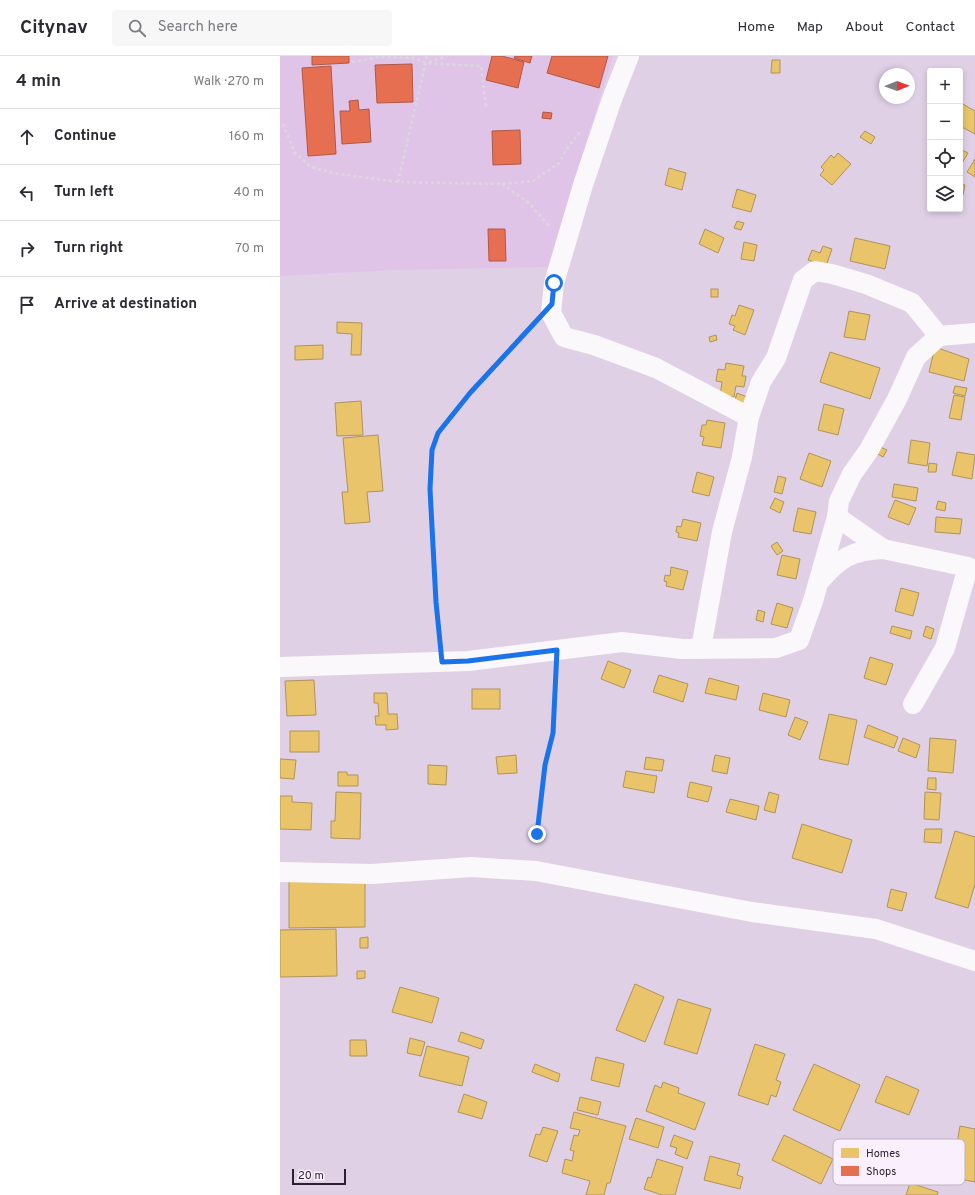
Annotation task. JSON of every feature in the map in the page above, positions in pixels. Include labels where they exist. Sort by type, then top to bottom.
[{"type":"street","points":[[629,56],[588,170],[561,257],[554,283],[551,314],[564,337],[594,345],[656,368],[749,417]]},
{"type":"street","points":[[701,648],[722,532],[742,456],[749,417],[761,382],[776,358],[803,280],[815,271],[832,274],[866,284],[912,303],[939,336]]},
{"type":"street","points":[[280,667],[468,661],[622,642],[682,649],[776,648],[799,640],[818,583],[837,517],[839,501],[852,474],[869,450],[916,357],[939,336],[975,333]]},
{"type":"street","points":[[837,517],[883,549]]},
{"type":"street","points":[[818,583],[833,566],[846,556],[865,550],[883,549],[972,568],[945,648],[913,704]]},
{"type":"street","points":[[280,872],[372,874],[471,866],[536,871],[752,912],[876,929],[975,961]]},
{"type":"path","points":[[398,182],[427,56]]},
{"type":"path","points":[[426,63],[447,56]]},
{"type":"path","points":[[352,62],[380,57],[415,58],[426,63],[481,66],[486,106]]},
{"type":"path","points":[[283,124],[295,153],[311,167],[332,173],[398,182],[502,184],[533,181],[539,177],[559,163],[570,144],[582,129]]},
{"type":"path","points":[[502,184],[529,203],[549,225],[561,257]]},
{"type":"path","points":[[442,662],[436,602],[430,489],[432,450],[438,433],[470,393],[552,304]]},
{"type":"path","points":[[536,871],[537,834],[545,765],[553,733],[557,650]]},
{"type":"shaded area","points":[[280,56],[613,56],[548,267],[394,270],[280,276]]},
{"type":"building: Homes","points":[[772,60],[780,60],[780,73],[771,73]]},
{"type":"building: Homes","points":[[963,104],[975,111],[975,134],[963,128]]},
{"type":"building: Homes","points":[[865,131],[875,137],[871,144],[860,137]]},
{"type":"building: Homes","points":[[963,150],[968,153],[963,161]]},
{"type":"building: Homes","points":[[838,153],[851,164],[832,185],[820,175],[824,170],[821,167],[831,155],[834,158]]},
{"type":"building: Homes","points":[[975,159],[975,177],[967,172]]},
{"type":"building: Homes","points":[[669,168],[686,173],[682,190],[665,185]]},
{"type":"building: Homes","points":[[963,185],[965,185],[963,195]]},
{"type":"building: Homes","points":[[737,189],[756,195],[751,212],[732,207]]},
{"type":"building: Homes","points":[[737,221],[744,223],[741,230],[734,228]]},
{"type":"building: Homes","points":[[705,229],[724,238],[718,253],[699,244]]},
{"type":"building: Homes","points":[[855,238],[890,246],[885,269],[850,261]]},
{"type":"building: Homes","points":[[744,242],[757,245],[754,261],[741,259]]},
{"type":"building: Homes","points":[[823,246],[832,249],[826,266],[808,260],[812,250],[820,253]]},
{"type":"building: Homes","points":[[711,289],[718,289],[718,297],[711,297]]},
{"type":"building: Homes","points":[[739,305],[754,310],[745,335],[733,330],[735,326],[729,324],[732,315],[735,316]]},
{"type":"building: Homes","points":[[849,311],[870,315],[865,340],[844,337]]},
{"type":"building: Homes","points":[[337,322],[362,323],[361,355],[351,355],[352,334],[337,333]]},
{"type":"building: Homes","points":[[716,335],[717,340],[710,342],[709,337]]},
{"type":"building: Homes","points":[[323,345],[323,359],[295,360],[295,346]]},
{"type":"building: Homes","points":[[935,347],[969,359],[964,381],[929,372]]},
{"type":"building: Homes","points":[[830,352],[880,368],[870,399],[820,382]]},
{"type":"building: Homes","points":[[726,363],[744,366],[742,376],[746,376],[744,387],[736,386],[734,397],[720,395],[722,382],[716,381],[718,369],[725,370]]},
{"type":"building: Homes","points":[[955,386],[967,388],[965,396],[953,393]]},
{"type":"building: Homes","points":[[737,393],[747,397],[744,404],[735,400]]},
{"type":"building: Homes","points":[[954,395],[965,397],[961,420],[949,418]]},
{"type":"building: Homes","points":[[361,401],[363,435],[337,436],[335,403]]},
{"type":"building: Homes","points":[[824,404],[844,409],[838,435],[818,430]]},
{"type":"building: Homes","points":[[707,420],[725,423],[721,448],[702,445],[704,437],[700,436],[702,425],[706,425]]},
{"type":"building: Homes","points":[[378,435],[383,491],[367,492],[370,522],[345,524],[342,492],[348,492],[343,438]]},
{"type":"building: Homes","points":[[911,440],[930,443],[927,466],[908,463]]},
{"type":"building: Homes","points":[[878,446],[887,450],[883,457],[874,452]]},
{"type":"building: Homes","points":[[957,452],[975,455],[972,479],[952,475]]},
{"type":"building: Homes","points":[[809,453],[831,461],[822,487],[800,479]]},
{"type":"building: Homes","points":[[929,463],[937,464],[936,472],[928,472]]},
{"type":"building: Homes","points":[[697,472],[714,477],[709,496],[692,492]]},
{"type":"building: Homes","points":[[778,476],[786,478],[782,494],[774,492]]},
{"type":"building: Homes","points":[[894,484],[918,488],[916,501],[892,497]]},
{"type":"building: Homes","points":[[775,498],[784,502],[780,513],[770,508]]},
{"type":"building: Homes","points":[[895,500],[916,508],[909,525],[888,517]]},
{"type":"building: Homes","points":[[938,501],[946,503],[945,511],[936,509]]},
{"type":"building: Homes","points":[[798,508],[816,512],[811,534],[793,531]]},
{"type":"building: Homes","points":[[936,517],[962,519],[960,534],[935,532]]},
{"type":"building: Homes","points":[[683,519],[701,523],[697,541],[678,537],[679,533],[676,532],[677,526],[681,527]]},
{"type":"building: Homes","points":[[777,542],[783,551],[777,555],[771,546]]},
{"type":"building: Homes","points":[[782,555],[800,559],[796,579],[777,575]]},
{"type":"building: Homes","points":[[671,567],[688,571],[683,590],[666,586],[667,582],[664,581],[665,575],[670,576]]},
{"type":"building: Homes","points":[[901,588],[919,593],[913,616],[895,611]]},
{"type":"building: Homes","points":[[777,603],[793,608],[787,628],[771,624]]},
{"type":"building: Homes","points":[[758,610],[765,612],[763,622],[756,620]]},
{"type":"building: Homes","points":[[892,626],[912,631],[910,639],[890,633]]},
{"type":"building: Homes","points":[[926,626],[934,629],[931,639],[923,636]]},
{"type":"building: Homes","points":[[870,657],[893,664],[886,685],[864,678]]},
{"type":"building: Homes","points":[[608,661],[631,670],[624,688],[601,679]]},
{"type":"building: Homes","points":[[659,675],[688,684],[683,702],[653,692]]},
{"type":"building: Homes","points":[[709,678],[739,686],[736,700],[705,693]]},
{"type":"building: Homes","points":[[314,680],[316,715],[287,716],[285,681]]},
{"type":"building: Homes","points":[[472,689],[500,689],[500,709],[472,709]]},
{"type":"building: Homes","points":[[374,693],[387,693],[388,714],[397,714],[398,729],[386,730],[386,725],[376,725],[375,716],[379,716],[378,703],[374,703]]},
{"type":"building: Homes","points":[[763,693],[790,700],[786,717],[759,710]]},
{"type":"building: Homes","points":[[829,714],[857,720],[848,765],[819,759]]},
{"type":"building: Homes","points":[[795,717],[808,722],[800,740],[788,735]]},
{"type":"building: Homes","points":[[868,725],[898,737],[894,748],[864,737]]},
{"type":"building: Homes","points":[[290,731],[319,731],[319,752],[290,752]]},
{"type":"building: Homes","points":[[903,738],[920,745],[916,758],[898,751]]},
{"type":"building: Homes","points":[[930,738],[956,740],[953,773],[928,771]]},
{"type":"building: Homes","points":[[516,755],[517,773],[498,774],[496,757]]},
{"type":"building: Homes","points":[[715,755],[730,758],[727,774],[712,771]]},
{"type":"building: Homes","points":[[646,757],[664,760],[662,771],[644,769]]},
{"type":"building: Homes","points":[[280,759],[296,760],[294,779],[280,778]]},
{"type":"building: Homes","points":[[428,765],[447,766],[446,785],[428,784]]},
{"type":"building: Homes","points":[[626,771],[657,776],[654,793],[623,787]]},
{"type":"building: Homes","points":[[338,772],[347,772],[347,775],[358,775],[358,786],[338,786]]},
{"type":"building: Homes","points":[[928,778],[936,778],[936,790],[927,789]]},
{"type":"building: Homes","points":[[690,782],[712,787],[708,802],[687,797]]},
{"type":"building: Homes","points":[[336,792],[361,793],[360,839],[331,838],[331,821],[335,821]]},
{"type":"building: Homes","points":[[769,792],[779,795],[775,813],[764,810]]},
{"type":"building: Homes","points":[[925,792],[941,793],[939,820],[924,819]]},
{"type":"building: Homes","points":[[280,796],[292,796],[292,802],[312,803],[311,830],[280,829]]},
{"type":"building: Homes","points":[[730,799],[759,806],[756,820],[726,812]]},
{"type":"building: Homes","points":[[802,824],[852,840],[842,873],[792,858]]},
{"type":"building: Homes","points":[[925,829],[942,829],[941,843],[924,842]]},
{"type":"building: Homes","points":[[955,831],[975,837],[975,884],[968,908],[935,898]]},
{"type":"building: Homes","points":[[365,876],[365,927],[289,928],[289,877]]},
{"type":"building: Homes","points":[[891,889],[907,893],[902,911],[887,907]]},
{"type":"building: Homes","points":[[336,929],[337,976],[280,977],[280,930]]},
{"type":"building: Homes","points":[[368,937],[368,948],[360,948],[360,938]]},
{"type":"building: Homes","points":[[357,971],[365,971],[365,978],[357,979]]},
{"type":"building: Homes","points":[[635,984],[664,997],[645,1042],[616,1030]]},
{"type":"building: Homes","points":[[400,987],[439,998],[432,1023],[392,1012]]},
{"type":"building: Homes","points":[[678,999],[711,1009],[697,1054],[664,1044]]},
{"type":"building: Homes","points":[[461,1032],[484,1040],[481,1049],[458,1041]]},
{"type":"building: Homes","points":[[410,1038],[425,1042],[421,1056],[407,1053]]},
{"type":"building: Homes","points":[[350,1040],[366,1040],[367,1056],[350,1056]]},
{"type":"building: Homes","points":[[755,1044],[785,1054],[776,1080],[781,1082],[776,1097],[771,1095],[768,1105],[738,1095]]},
{"type":"building: Homes","points":[[427,1046],[469,1057],[462,1086],[419,1076]]},
{"type":"building: Homes","points":[[596,1057],[624,1064],[619,1087],[591,1080]]},
{"type":"building: Homes","points":[[535,1064],[560,1074],[558,1082],[532,1072]]},
{"type":"building: Homes","points":[[814,1064],[860,1085],[840,1131],[793,1110]]},
{"type":"building: Homes","points":[[886,1076],[919,1090],[909,1115],[875,1102]]},
{"type":"building: Homes","points":[[663,1082],[679,1088],[678,1093],[705,1103],[695,1130],[646,1111],[655,1085],[661,1088]]},
{"type":"building: Homes","points":[[464,1094],[487,1102],[482,1119],[458,1112]]},
{"type":"building: Homes","points":[[580,1097],[601,1102],[598,1115],[577,1110]]},
{"type":"building: Homes","points":[[574,1112],[626,1126],[610,1183],[607,1183],[604,1195],[586,1195],[590,1181],[562,1173],[565,1159],[572,1161],[574,1151],[570,1150],[574,1135],[578,1136],[580,1130],[570,1128]]},
{"type":"building: Homes","points":[[636,1118],[664,1127],[658,1148],[629,1139]]},
{"type":"building: Homes","points":[[960,1126],[975,1129],[975,1182],[965,1180],[965,1139],[958,1139]]},
{"type":"building: Homes","points":[[543,1127],[558,1131],[547,1162],[529,1156],[536,1134],[540,1135]]},
{"type":"building: Homes","points":[[674,1135],[693,1142],[687,1159],[675,1154],[677,1148],[670,1146]]},
{"type":"building: Homes","points":[[784,1135],[833,1159],[821,1184],[772,1160]]},
{"type":"building: Homes","points":[[710,1156],[740,1164],[737,1175],[743,1177],[740,1189],[704,1180]]},
{"type":"building: Homes","points":[[657,1159],[683,1167],[675,1195],[662,1195],[644,1189],[648,1177],[651,1178]]},
{"type":"building: Homes","points":[[909,1185],[916,1185],[938,1192],[937,1195],[906,1195]]},
{"type":"building: Shops","points":[[312,56],[349,56],[349,63],[312,65]]},
{"type":"building: Shops","points":[[492,56],[502,56],[524,62],[518,88],[486,80]]},
{"type":"building: Shops","points":[[515,56],[532,56],[530,63],[514,58]]},
{"type":"building: Shops","points":[[552,56],[608,56],[599,88],[547,73]]},
{"type":"building: Shops","points":[[412,64],[413,102],[377,103],[375,65]]},
{"type":"building: Shops","points":[[331,66],[336,154],[308,156],[302,68]]},
{"type":"building: Shops","points":[[358,100],[359,110],[369,109],[371,142],[342,144],[340,111],[350,111],[349,101]]},
{"type":"building: Shops","points":[[543,112],[552,113],[551,119],[542,118]]},
{"type":"building: Shops","points":[[520,130],[521,164],[493,165],[492,131]]},
{"type":"building: Shops","points":[[488,229],[505,229],[506,261],[489,261]]},
{"type":"route","points":[[537,834],[545,765],[553,733],[557,650],[468,661],[442,662],[436,602],[430,489],[432,450],[438,433],[470,393],[552,304],[554,283]]}]
